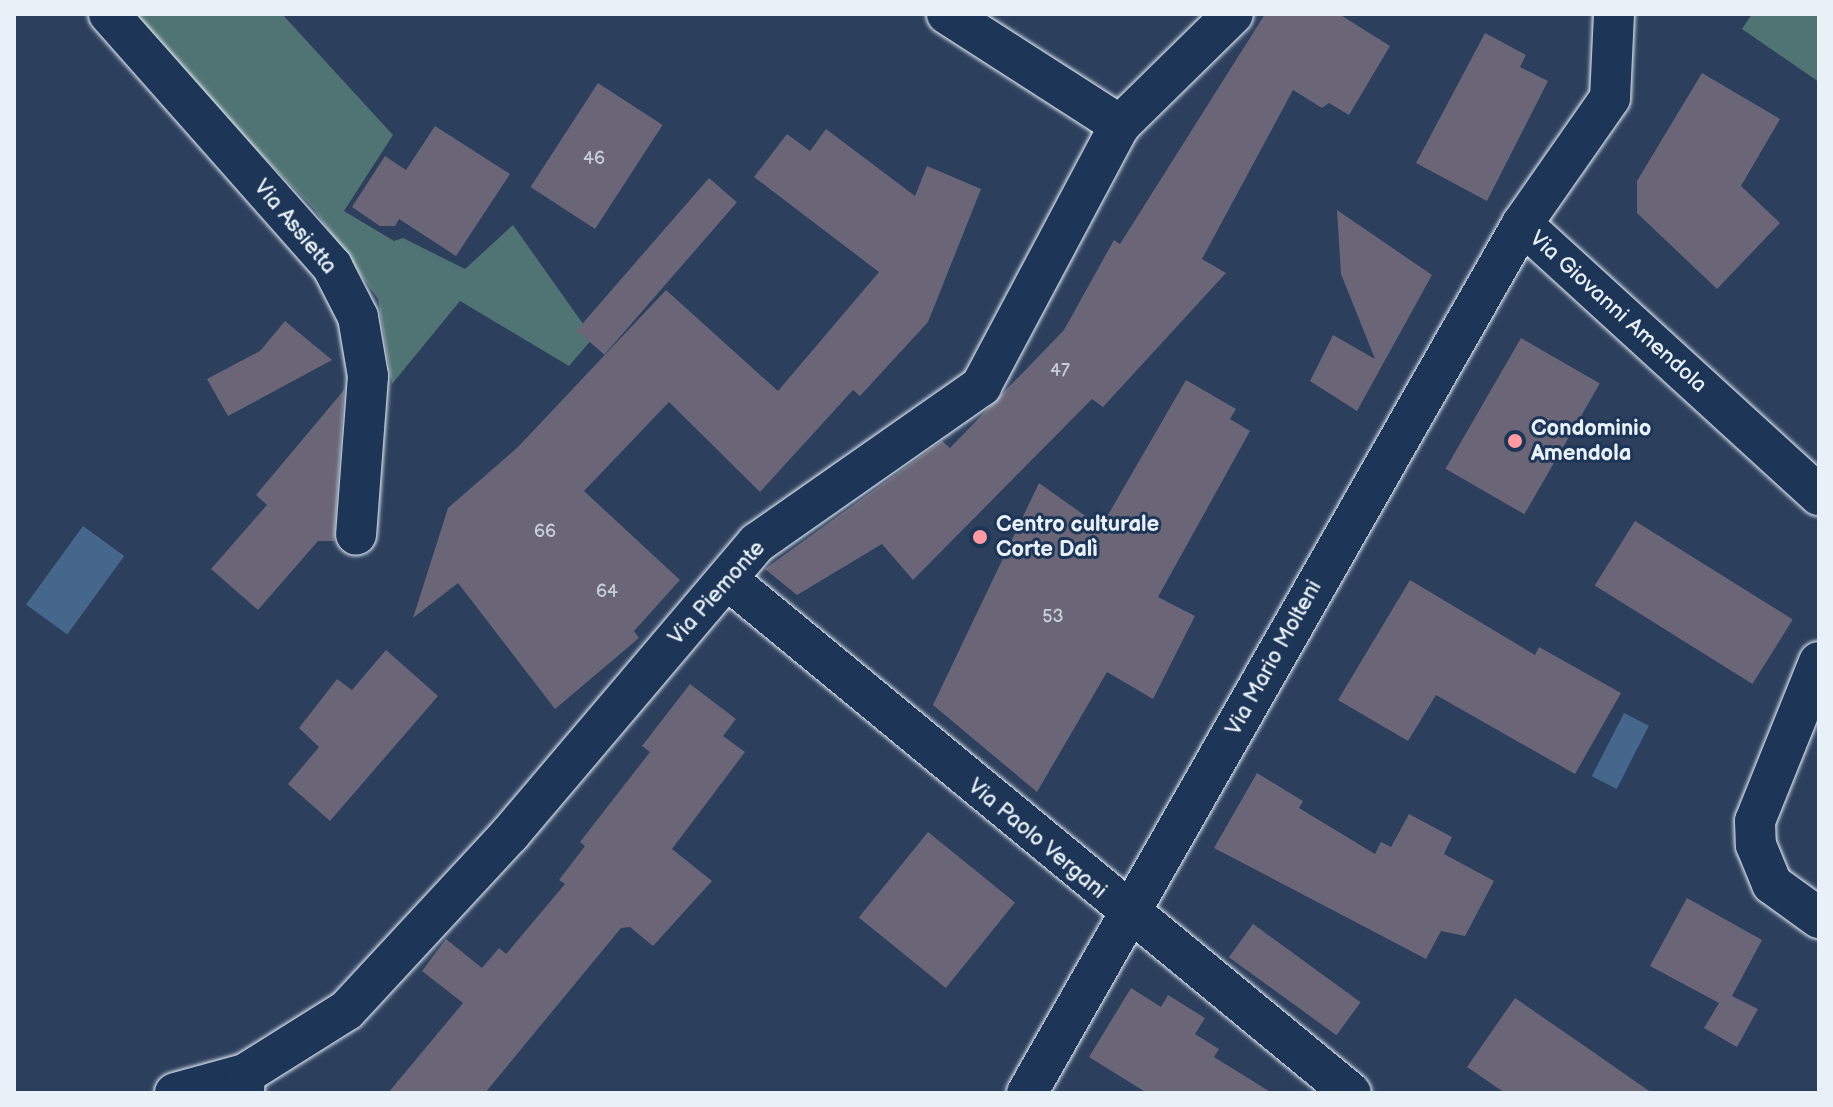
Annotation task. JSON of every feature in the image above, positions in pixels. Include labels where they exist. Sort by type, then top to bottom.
[{"type":"street","name":"Via Assietta","points":[[109,14],[332,266],[358,317],[368,376],[356,535]]},
{"type":"street","points":[[947,14],[1120,125]]},
{"type":"street","name":"Via Piemonte","points":[[175,1093],[245,1084],[347,1010],[510,834],[757,543],[981,386],[1120,125],[1233,14]]},
{"type":"street","name":"Via Giovanni Amendola","points":[[1614,14],[1610,98],[1522,224],[1819,495]]},
{"type":"street","name":"Via Mario Molteni","points":[[1027,1093],[1522,224]]},
{"type":"street","name":"Via Paolo Vergani","points":[[727,579],[1130,917],[1351,1093]]},
{"type":"street","points":[[1819,662],[1755,821],[1756,845],[1772,884],[1819,918]]},
{"type":"green space","points":[[140,14],[282,14],[393,135],[344,211],[394,241],[403,238],[465,269],[513,225],[593,338],[569,366],[460,301],[392,384],[378,299],[313,208],[133,22]]},
{"type":"green space","points":[[1752,14],[1819,14],[1819,82],[1742,29]]},
{"type":"water","points":[[83,526],[124,556],[67,634],[26,604]]},
{"type":"water","points":[[1624,713],[1649,726],[1617,789],[1592,776]]},
{"type":"building","points":[[1265,14],[1339,14],[1390,46],[1349,115],[1329,103],[1322,108],[1293,90],[1202,259],[1226,273],[1103,407],[1092,399],[913,580],[882,544],[797,595],[765,569],[942,441],[950,448],[1064,330],[1114,240],[1120,244]]},
{"type":"building","points":[[1485,33],[1526,55],[1520,67],[1548,81],[1487,201],[1416,163]]},
{"type":"building","points":[[1702,73],[1780,119],[1741,186],[1780,223],[1717,289],[1637,213],[1637,181]]},
{"type":"building","points":[[598,83],[663,125],[595,229],[530,187]]},
{"type":"building","points":[[435,126],[510,174],[456,256],[399,219],[395,226],[380,226],[352,207],[385,156],[406,170]]},
{"type":"building","points":[[826,129],[915,196],[927,166],[981,189],[928,322],[860,396],[853,390],[760,492],[669,402],[584,491],[680,580],[634,631],[639,638],[555,709],[458,583],[413,618],[448,508],[518,447],[666,290],[778,391],[879,272],[754,177],[787,134],[810,151]]},
{"type":"building","points":[[709,178],[737,202],[604,355],[576,330]]},
{"type":"building","points":[[1337,210],[1432,275],[1357,411],[1310,381],[1333,335],[1375,359],[1341,274]]},
{"type":"building","points":[[285,321],[332,360],[228,416],[207,379],[260,351]]},
{"type":"building","name":"Condominio Amendola","points":[[1521,338],[1600,384],[1524,514],[1446,469]]},
{"type":"building","points":[[1186,380],[1236,409],[1230,419],[1250,431],[1158,597],[1195,616],[1153,699],[1107,672],[1037,792],[933,705],[1039,483],[1101,527]]},
{"type":"building","points":[[344,390],[334,541],[318,541],[258,610],[211,569],[267,505],[256,495]]},
{"type":"building","points":[[1635,521],[1793,620],[1752,684],[1595,585]]},
{"type":"building","points":[[1410,580],[1535,655],[1539,647],[1621,693],[1575,774],[1436,695],[1408,741],[1338,700]]},
{"type":"building","points":[[386,650],[438,696],[330,821],[288,784],[319,747],[299,728],[337,679],[352,690]]},
{"type":"building","points":[[690,684],[736,719],[723,736],[745,752],[672,849],[712,881],[653,946],[630,927],[621,928],[485,1093],[388,1093],[463,1003],[422,971],[446,939],[482,968],[499,948],[506,954],[565,884],[559,880],[585,846],[580,842],[650,752],[642,746]]},
{"type":"building","points":[[1257,773],[1303,801],[1299,808],[1375,854],[1381,842],[1391,847],[1409,814],[1452,837],[1444,854],[1494,881],[1465,936],[1441,931],[1426,959],[1214,848]]},
{"type":"building","points":[[928,832],[1015,902],[946,988],[859,917]]},
{"type":"building","points":[[1687,898],[1762,940],[1732,996],[1758,1009],[1737,1047],[1704,1028],[1719,1003],[1650,966]]},
{"type":"building","points":[[1253,924],[1361,1002],[1337,1035],[1229,957]]},
{"type":"building","points":[[1131,988],[1161,1007],[1168,995],[1205,1018],[1195,1034],[1219,1049],[1214,1057],[1272,1093],[1147,1093],[1089,1057]]},
{"type":"building","points":[[1515,998],[1652,1093],[1505,1093],[1467,1067]]},
{"type":"place","name":"Condominio Amendola","points":[[1515,441]]},
{"type":"place","name":"Centro culturale Corte Dalì","points":[[980,537]]}]
